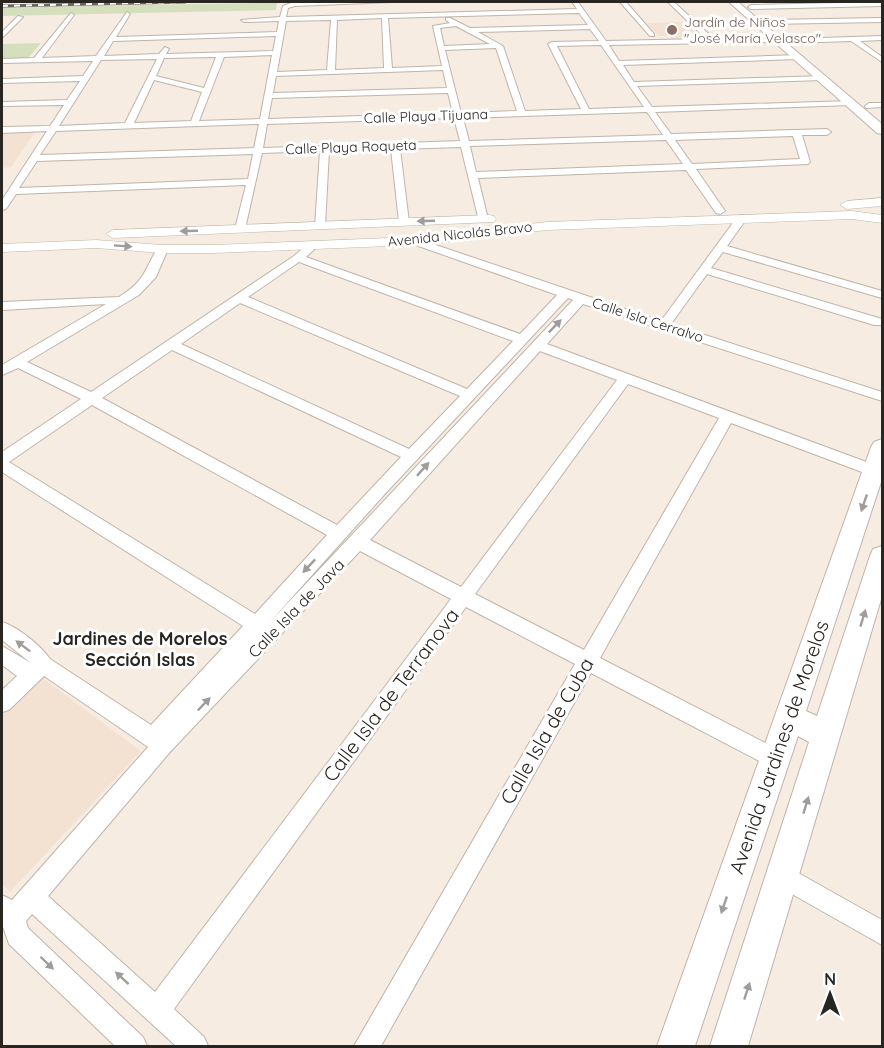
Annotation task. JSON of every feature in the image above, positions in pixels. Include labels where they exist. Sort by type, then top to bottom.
[{"type":"main road","points":[[733,2],[791,41],[882,117]]},
{"type":"main road","points":[[747,4],[799,57],[882,130]]},
{"type":"main road","name":"Avenida Jardines de Morelos","points":[[675,1047],[879,459]]},
{"type":"main road","points":[[729,1047],[784,877],[882,556]]},
{"type":"main road","points":[[788,717],[827,735]]},
{"type":"street","points":[[240,229],[252,182],[285,7],[287,5],[388,2]]},
{"type":"street","points":[[575,2],[720,211]]},
{"type":"street","points":[[623,2],[652,35]]},
{"type":"street","points":[[671,2],[712,41]]},
{"type":"street","points":[[747,4],[882,4]]},
{"type":"street","points":[[422,6],[498,46],[522,113]]},
{"type":"street","points":[[244,20],[582,11]]},
{"type":"street","points":[[2,207],[127,14]]},
{"type":"street","points":[[36,60],[70,15]]},
{"type":"street","points":[[385,16],[388,70]]},
{"type":"street","points":[[2,36],[20,17]]},
{"type":"street","points":[[332,72],[334,18]]},
{"type":"street","points":[[586,111],[552,44],[712,41],[774,31],[882,20]]},
{"type":"street","points":[[458,24],[435,26],[473,175],[495,222]]},
{"type":"street","points":[[469,30],[593,27]]},
{"type":"street","points":[[111,39],[172,34],[280,34]]},
{"type":"street","points":[[128,126],[172,34]]},
{"type":"street","points":[[791,41],[882,38]]},
{"type":"street","points":[[853,39],[882,60]]},
{"type":"street","points":[[442,48],[498,46]]},
{"type":"street","points":[[2,61],[277,52]]},
{"type":"street","points":[[194,124],[221,54]]},
{"type":"street","points":[[619,63],[799,57]]},
{"type":"street","points":[[272,74],[447,68]]},
{"type":"street","points":[[151,77],[207,90]]},
{"type":"street","points":[[2,81],[86,78]]},
{"type":"street","points":[[632,84],[823,78]]},
{"type":"street","points":[[267,96],[453,90]]},
{"type":"street","points":[[2,104],[70,102]]},
{"type":"street","name":"Calle Playa Tijuana","points":[[2,130],[851,103]]},
{"type":"street","points":[[869,106],[882,105]]},
{"type":"street","points":[[473,175],[805,162],[796,132]]},
{"type":"street","name":"Calle Playa Roqueta","points":[[33,158],[827,132]]},
{"type":"street","points":[[395,146],[404,222]]},
{"type":"street","points":[[320,226],[325,148]]},
{"type":"street","points":[[12,191],[252,182]]},
{"type":"street","name":"Avenida Nicolás Bravo","points":[[2,238],[404,222],[580,224],[742,218],[882,202]]},
{"type":"street","name":"Avenida Nicolás Bravo","points":[[2,248],[96,244],[162,249],[214,249],[414,241],[495,222],[720,211],[796,212],[882,219]]},
{"type":"street","points":[[664,325],[742,218]]},
{"type":"street","points":[[352,242],[359,235],[360,224]]},
{"type":"street","points":[[214,249],[212,243],[214,237],[222,230]]},
{"type":"street","name":"Calle Isla Cerralvo","points":[[414,241],[573,296],[882,397]]},
{"type":"street","points":[[2,459],[298,258],[314,244]]},
{"type":"street","points":[[722,248],[878,322]]},
{"type":"street","points":[[2,371],[135,292],[150,277],[162,249]]},
{"type":"street","points":[[298,258],[728,416],[879,459]]},
{"type":"street","points":[[706,270],[882,295]]},
{"type":"street","name":"Calle Isla de Java","points":[[158,742],[177,733],[358,542],[505,369],[573,296]]},
{"type":"street","points":[[238,298],[470,395]]},
{"type":"street","points":[[2,306],[122,300]]},
{"type":"street","points":[[171,344],[412,456]]},
{"type":"street","points":[[17,362],[91,398],[339,534]]},
{"type":"street","name":"Calle Isla de Java","points":[[7,913],[31,897],[256,624],[470,395],[505,369]]},
{"type":"street","name":"Calle Isla de Terranova","points":[[157,1010],[625,378]]},
{"type":"street","name":"Calle Isla de Cuba","points":[[367,1047],[728,416]]},
{"type":"street","points":[[2,465],[256,624]]},
{"type":"street","points":[[377,492],[394,501]]},
{"type":"street","points":[[358,542],[774,758]]},
{"type":"street","points":[[2,630],[37,656],[37,670],[2,703]]},
{"type":"street","points":[[2,654],[37,670],[158,742]]},
{"type":"street","points":[[784,877],[882,933]]},
{"type":"street","points":[[31,897],[195,1047]]},
{"type":"street","points":[[7,913],[18,935],[134,1047]]},
{"type":"shaded area","name":"Jardín de Niños \"José María Velasco\"","points":[[686,22],[702,40],[673,41],[669,36],[658,36],[647,23]]},
{"type":"shaded area","points":[[35,132],[11,167],[2,168],[2,133]]},
{"type":"shaded area","points":[[41,677],[141,751],[10,892],[2,884],[2,712]]},
{"type":"green space","points":[[277,3],[276,10],[2,16],[2,7]]},
{"type":"green space","points":[[41,43],[28,58],[2,59],[2,44]]},
{"type":"railway","points":[[2,6],[185,2]]},
{"type":"place","name":"Jardín de Niños \"José María Velasco\"","points":[[672,30]]},
{"type":"district","name":"Jardines de Morelos Sección Islas","points":[[140,649]]}]
